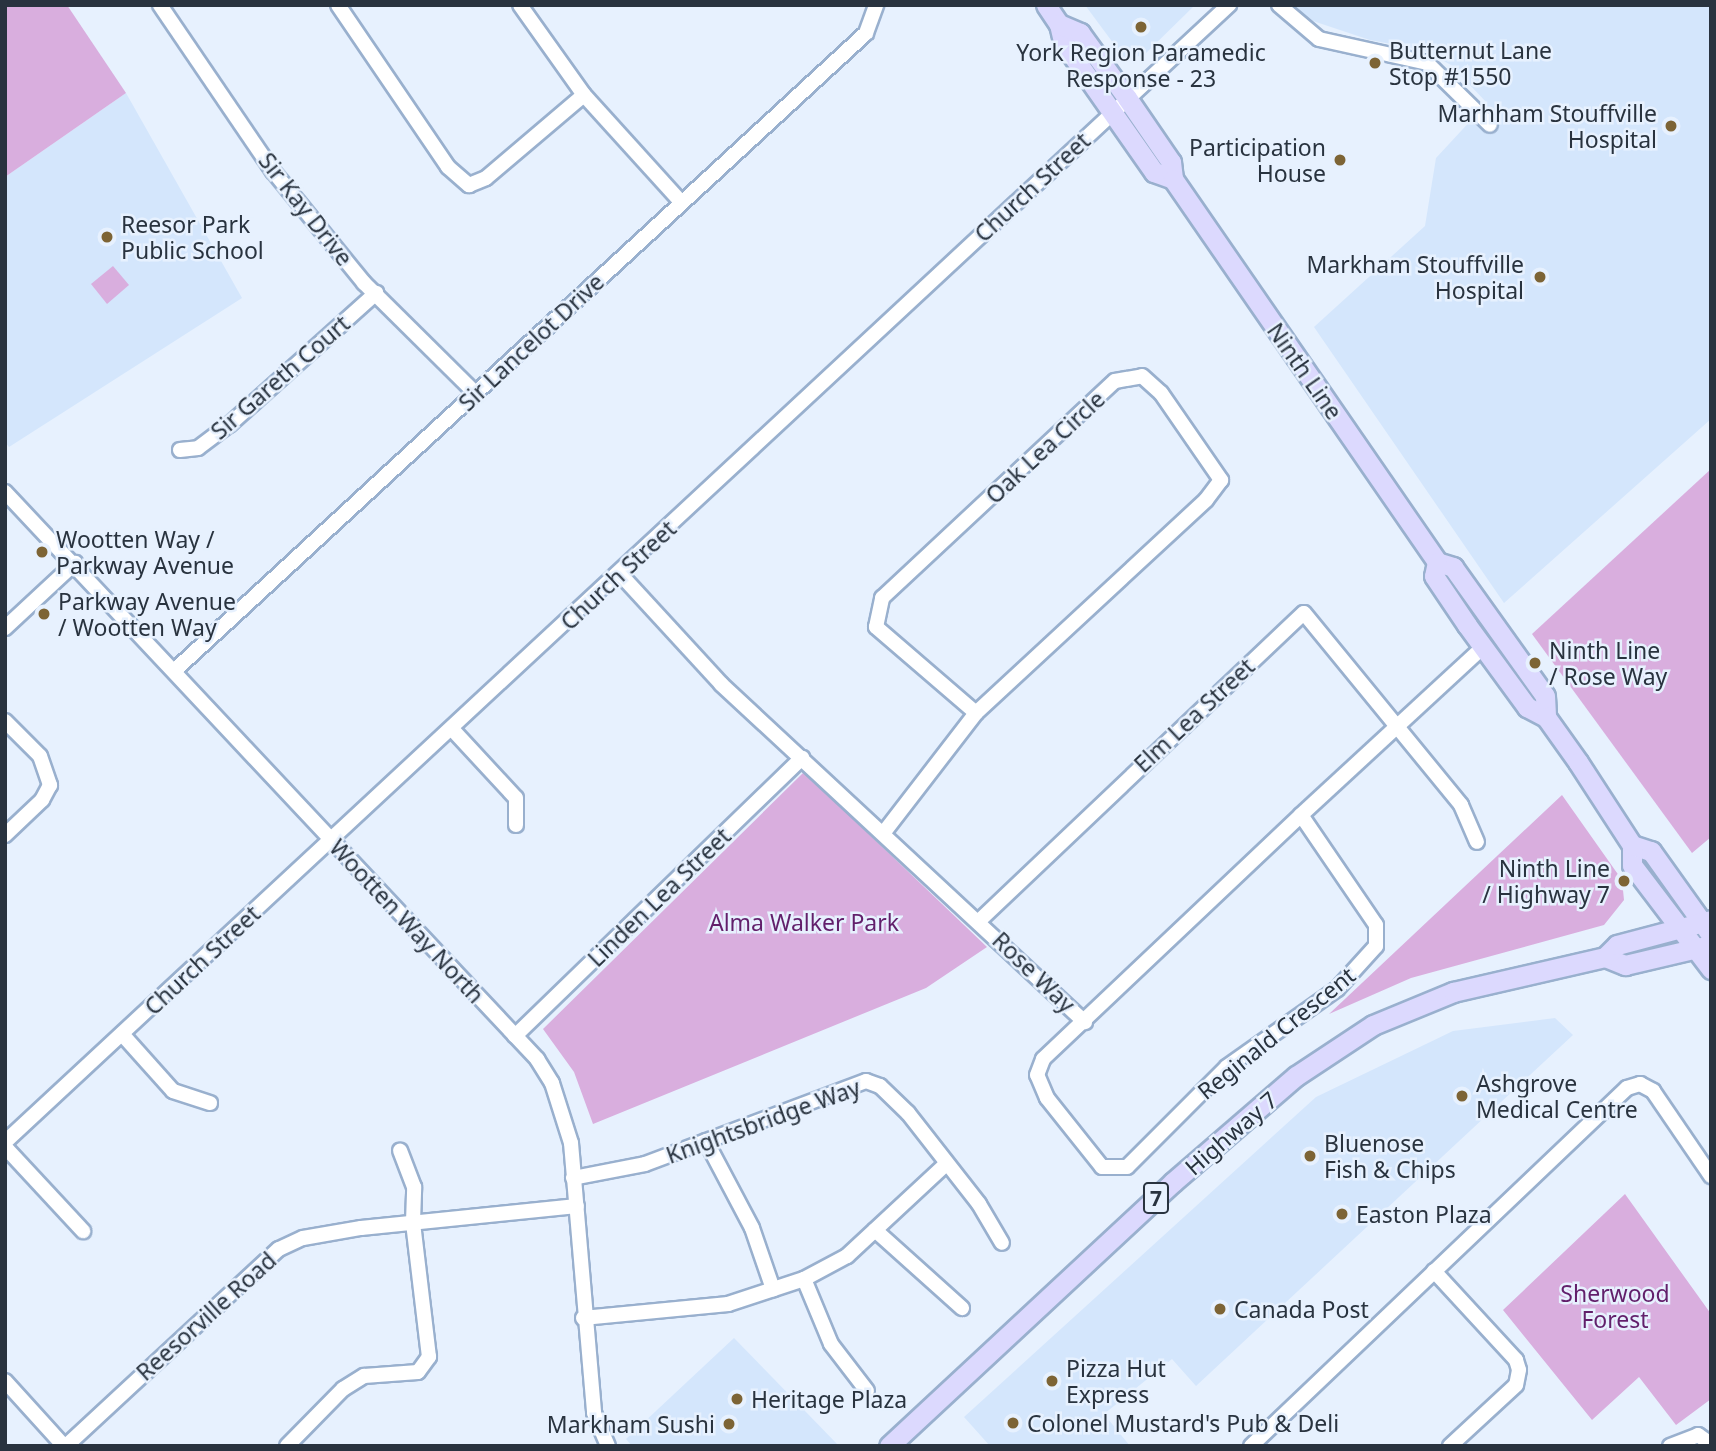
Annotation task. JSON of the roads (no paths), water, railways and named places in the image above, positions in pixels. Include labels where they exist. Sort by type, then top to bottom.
[{"type":"main road","name":"Ninth Line","points":[[1046,5],[1059,24],[1063,42],[1154,172],[1173,179]]},
{"type":"main road","name":"Ninth Line","points":[[1059,24],[1080,33],[1127,98],[1171,162],[1173,179],[1437,562],[1453,567],[1545,696],[1546,717]]},
{"type":"main road","name":"Ninth Line","points":[[1437,562],[1434,576],[1527,707],[1546,717],[1633,845],[1632,865],[1678,928]]},
{"type":"main road","name":"Ninth Line","points":[[1633,845],[1651,851],[1706,934],[1711,969]]},
{"type":"main road","name":"Highway 7","points":[[889,1446],[1173,1182],[1296,1076],[1373,1025],[1453,992],[1605,957],[1617,945],[1678,928],[1706,934]]},
{"type":"main road","name":"Highway 7","points":[[1605,957],[1625,965],[1706,934]]},
{"type":"street","name":"Sir Kay Drive","points":[[160,5],[273,171],[376,293],[476,394]]},
{"type":"street","points":[[338,5],[448,167],[469,185],[486,178],[584,95]]},
{"type":"street","points":[[520,5],[584,95],[681,202]]},
{"type":"street","name":"Sir Lancelot Drive","points":[[174,671],[866,33],[876,5]]},
{"type":"street","name":"Church Street","points":[[5,1144],[1229,5]]},
{"type":"street","points":[[1279,5],[1319,39],[1427,63],[1490,125]]},
{"type":"street","name":"Sir Gareth Court","points":[[180,450],[198,447],[229,425],[376,293]]},
{"type":"street","name":"Oak Lea Circle","points":[[885,831],[976,713],[1206,500],[1221,480],[1161,393],[1142,376],[1115,381],[882,598],[876,627],[976,713]]},
{"type":"street","name":"Wootten Way North","points":[[5,492],[75,563],[537,1059],[563,1106],[577,1206],[583,1318],[594,1413],[608,1446]]},
{"type":"street","points":[[5,628],[75,563]]},
{"type":"street","name":"Rose Way","points":[[620,574],[721,684],[885,831],[1086,1022],[1301,815],[1483,648]]},
{"type":"street","name":"Elm Lea Street","points":[[980,920],[1304,613],[1397,726]]},
{"type":"street","points":[[5,720],[40,756],[50,785],[42,800],[5,835]]},
{"type":"street","points":[[1397,726],[1461,805],[1477,842]]},
{"type":"street","points":[[452,729],[516,798],[516,825]]},
{"type":"street","name":"Linden Lea Street","points":[[515,1036],[802,758]]},
{"type":"street","name":"Reginald Crescent","points":[[1086,1022],[1043,1059],[1037,1075],[1047,1098],[1102,1167],[1127,1167],[1227,1067],[1337,989],[1376,946],[1376,925],[1301,815]]},
{"type":"street","points":[[122,1034],[173,1091],[210,1103]]},
{"type":"street","name":"Knightsbridge Way","points":[[573,1178],[645,1164],[866,1081],[880,1086],[908,1113],[979,1204],[1002,1243]]},
{"type":"street","points":[[1251,1446],[1633,1085],[1653,1091],[1709,1168]]},
{"type":"street","points":[[706,1141],[752,1228],[773,1289]]},
{"type":"street","points":[[5,1144],[83,1231]]},
{"type":"street","points":[[287,1446],[343,1389],[364,1376],[418,1372],[429,1357],[413,1222],[414,1187],[400,1151]]},
{"type":"street","points":[[583,1318],[728,1304],[804,1279],[847,1256],[946,1164]]},
{"type":"street","name":"Reesorville Road","points":[[65,1446],[279,1249],[303,1238],[413,1222],[577,1206]]},
{"type":"street","points":[[875,1230],[962,1308]]},
{"type":"street","points":[[1434,1271],[1516,1360],[1519,1370],[1516,1384],[1450,1446]]},
{"type":"street","points":[[804,1279],[831,1344],[867,1391]]},
{"type":"street","points":[[5,1381],[65,1446]]},
{"type":"street","points":[[1670,1446],[1698,1434],[1711,1444]]},
{"type":"place","name":"York Region Paramedic Response - 23","points":[[1141,27]]},
{"type":"place","name":"Butternut Lane Stop #1550","points":[[1375,63]]},
{"type":"place","name":"Marhham Stouffville Hospital","points":[[1671,126]]},
{"type":"place","name":"Participation House","points":[[1340,160]]},
{"type":"place","name":"Reesor Park Public School","points":[[107,237]]},
{"type":"place","name":"Markham Stouffville Hospital","points":[[1540,277]]},
{"type":"place","name":"Wootten Way / Parkway Avenue","points":[[42,552]]},
{"type":"place","name":"Parkway Avenue / Wootten Way","points":[[44,614]]},
{"type":"place","name":"Ninth Line / Rose Way","points":[[1535,663]]},
{"type":"place","name":"Ninth Line / Highway 7","points":[[1624,881]]},
{"type":"place","name":"Ashgrove Medical Centre","points":[[1462,1096]]},
{"type":"place","name":"Bluenose Fish & Chips","points":[[1310,1156]]},
{"type":"place","name":"Easton Plaza","points":[[1342,1214]]},
{"type":"place","name":"Canada Post","points":[[1220,1309]]},
{"type":"place","name":"Pizza Hut Express","points":[[1052,1381]]},
{"type":"place","name":"Heritage Plaza","points":[[737,1399]]},
{"type":"place","name":"Colonel Mustard's Pub & Deli","points":[[1013,1423]]},
{"type":"place","name":"Markham Sushi","points":[[729,1424]]},
{"type":"park label","name":"Alma Walker Park","points":[[804,922]]},
{"type":"park label","name":"Sherwood Forest","points":[[1615,1306]]}]
